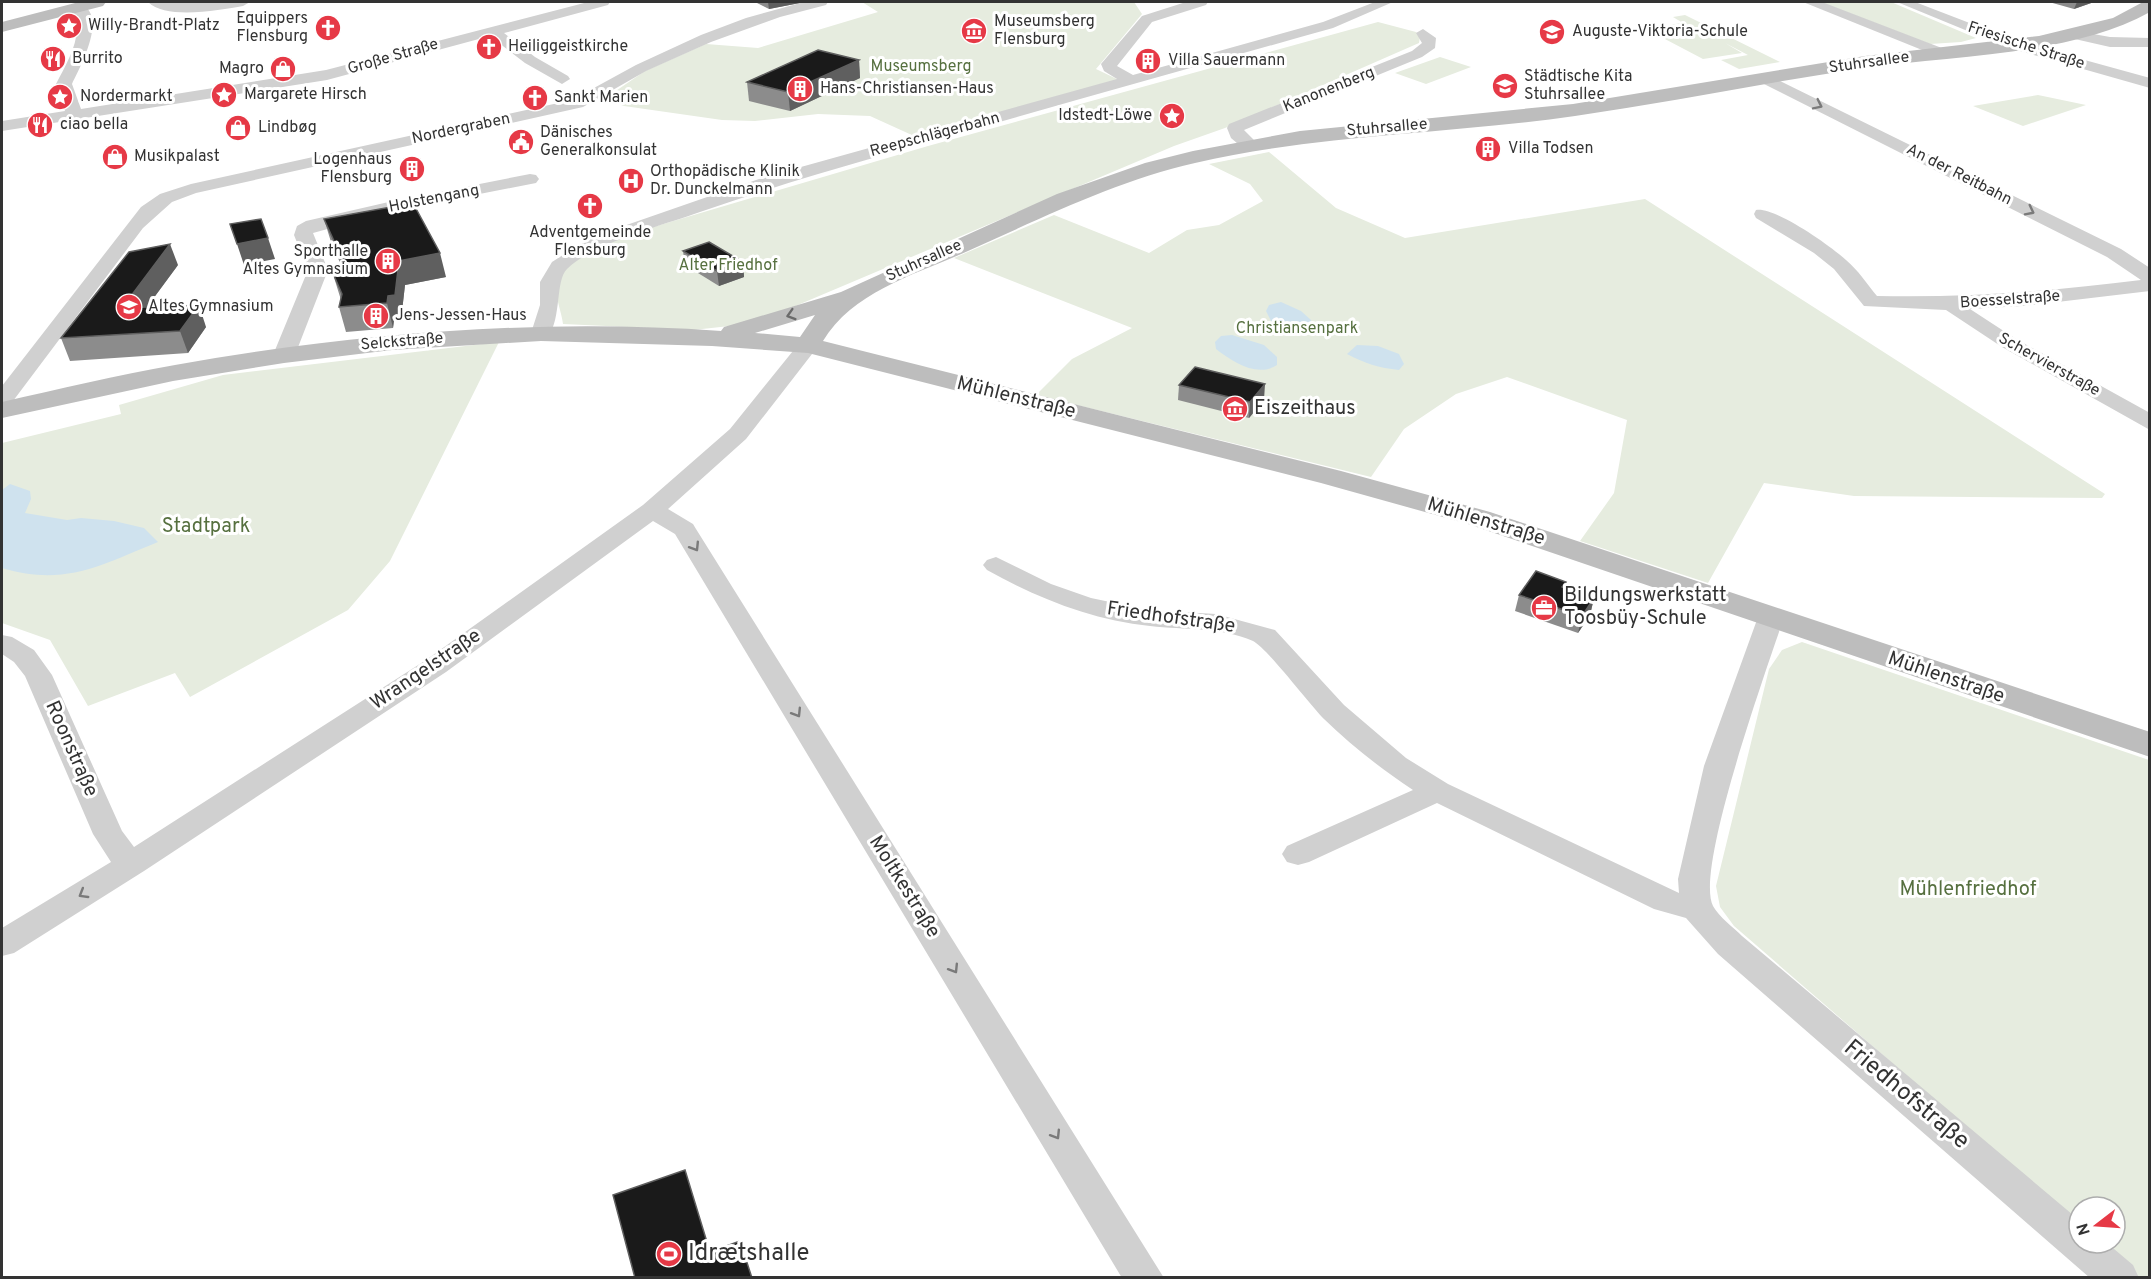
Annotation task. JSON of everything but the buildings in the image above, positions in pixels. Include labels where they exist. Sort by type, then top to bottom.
[{"type":"main road","points":[[2,26],[96,2]]},
{"type":"main road","name":"Stuhrsallee","points":[[808,345],[822,322],[846,298],[897,272],[1096,188],[1153,168],[1251,145],[1342,132],[1573,110],[1942,53],[2014,45],[2119,22],[2150,5]]},
{"type":"main road","points":[[712,338],[846,298]]},
{"type":"main road","name":"Selckstraße","points":[[2,410],[173,373],[285,355],[392,342],[541,333],[712,338],[808,345]]},
{"type":"main road","name":"Mühlenstraße","points":[[808,345],[1330,477],[1479,518],[2150,745]]},
{"type":"street","points":[[155,2],[165,6],[192,8],[243,2]]},
{"type":"street","name":"Große Straße","points":[[2,126],[327,75],[603,2]]},
{"type":"street","name":"Nordergraben","points":[[2,400],[136,224],[148,211],[166,198],[191,189],[282,167],[577,104],[600,94],[638,69],[700,41],[788,10],[821,2]]},
{"type":"street","points":[[1132,81],[1112,71],[1109,64],[1131,36],[1156,14],[1201,2]]},
{"type":"street","name":"Reepschlägerbahn","points":[[541,333],[550,305],[550,282],[559,266],[587,248],[771,181],[1328,25],[1386,2]]},
{"type":"street","points":[[1810,2],[1942,53]]},
{"type":"street","name":"Friesische Straße","points":[[1904,2],[2014,45],[2150,83]]},
{"type":"street","points":[[74,113],[64,84],[86,33],[82,12],[76,7]]},
{"type":"street","points":[[491,30],[530,60],[562,79]]},
{"type":"street","name":"Kanonenberg","points":[[1251,145],[1237,134],[1235,128],[1417,54],[1430,45],[1429,38],[1423,33]]},
{"type":"street","points":[[2071,34],[2110,42],[2150,43]]},
{"type":"street","name":"An der Reitbahn","points":[[1766,79],[2114,253],[2150,278]]},
{"type":"street","name":"Holstengang","points":[[285,355],[318,270],[303,235],[304,230],[314,225],[393,206],[530,179]]},
{"type":"street","name":"Boesselstraße","points":[[1763,214],[1821,249],[1841,264],[1871,302],[1951,304],[2054,298],[2150,285]]},
{"type":"street","name":"Schervierstraße","points":[[1951,304],[2000,338],[2150,423]]},
{"type":"street","name":"Wrangelstraße","points":[[2,944],[133,864],[436,666],[652,510],[738,434],[808,345]]},
{"type":"street","name":"Moltkestraße","points":[[652,510],[684,529],[1144,1278]]},
{"type":"street","name":"Friedhofstraße","points":[[996,565],[1042,590],[1084,604],[1148,618],[1216,622],[1265,636],[1334,712],[1361,737],[1396,765],[1437,791],[1665,901],[1697,909],[1730,945],[2119,1278]]},
{"type":"street","points":[[1697,909],[1694,879],[1719,766],[1771,617]]},
{"type":"street","name":"Roonstraße","points":[[2,643],[24,656],[38,675],[108,834],[121,853],[133,864]]},
{"type":"street","points":[[1298,854],[1437,791]]},
{"type":"green space","name":"Museumsberg","points":[[862,2],[1134,2],[1142,14],[1096,69],[1119,80],[914,136],[870,116],[818,114],[755,121],[722,120],[624,106],[604,99],[645,71],[706,44],[758,48],[878,12]]},
{"type":"green space","points":[[1820,2],[1891,2],[1976,38],[1961,42],[1930,44]]},
{"type":"green space","points":[[1685,15],[1780,62],[1739,69],[1721,60],[1748,55],[1725,43],[1742,53],[1703,59],[1644,28],[1683,23],[1673,17]]},
{"type":"green space","name":"Alter Friedhof","points":[[1378,22],[1416,32],[1420,37],[1419,43],[1225,128],[1174,146],[786,310],[739,325],[693,330],[563,324],[556,287],[560,274],[566,266],[585,253],[626,235],[928,146]]},
{"type":"green space","points":[[1440,57],[1471,67],[1426,84],[1395,73]]},
{"type":"green space","points":[[2038,95],[2086,105],[2023,126],[1973,106]]},
{"type":"green space","name":"Christiansenpark","points":[[1269,152],[1336,208],[1405,238],[1645,199],[2105,494],[2102,498],[1854,496],[1764,483],[1708,583],[1580,541],[1614,493],[1627,420],[1507,377],[1456,394],[1404,429],[1371,477],[1036,395],[1072,359],[1132,328],[954,258],[1054,215],[1149,253],[1187,230],[1219,225],[1263,201],[1250,184],[1209,164]]},
{"type":"green space","name":"Stadtpark","points":[[499,342],[390,561],[348,610],[190,697],[175,673],[88,706],[50,640],[2,623],[2,443],[121,414],[119,405],[223,375]]},
{"type":"green space","name":"Mühlenfriedhof","points":[[1802,642],[2149,760],[2149,1277],[2138,1277],[2113,1255],[2127,1255],[2127,1195],[2067,1195],[2067,1215],[1734,926],[1720,907],[1716,886],[1769,669],[1782,650]]},
{"type":"water","points":[[1281,302],[1301,311],[1311,320],[1312,329],[1292,330],[1271,321],[1266,311],[1269,305]]},
{"type":"water","points":[[1232,335],[1264,345],[1277,357],[1277,365],[1261,370],[1245,367],[1216,349],[1215,342],[1221,336]]},
{"type":"water","points":[[1357,345],[1378,346],[1399,354],[1404,364],[1399,370],[1385,368],[1347,354]]},
{"type":"water","points":[[10,484],[30,491],[31,499],[25,513],[67,520],[81,518],[114,521],[144,528],[158,542],[100,565],[64,574],[24,573],[2,568],[2,490]]},
{"type":"place","name":"Willy-Brandt-Platz","points":[[69,26]]},
{"type":"place","name":"Equippers Flensburg","points":[[328,28]]},
{"type":"place","name":"Museumsberg Flensburg","points":[[974,31]]},
{"type":"place","name":"Auguste-Viktoria-Schule","points":[[1552,32]]},
{"type":"place","name":"Heiliggeistkirche","points":[[489,47]]},
{"type":"place","name":"Burrito","points":[[53,59]]},
{"type":"place","name":"Villa Sauermann","points":[[1148,61]]},
{"type":"place","name":"Magro","points":[[283,69]]},
{"type":"place","name":"Städtische Kita Stuhrsallee","points":[[1505,86]]},
{"type":"place","name":"Hans-Christiansen-Haus","points":[[800,89]]},
{"type":"place","name":"Margarete Hirsch","points":[[224,95]]},
{"type":"place","name":"Nordermarkt","points":[[60,97]]},
{"type":"place","name":"Sankt Marien","points":[[535,98]]},
{"type":"place","name":"Idstedt-Löwe","points":[[1172,116]]},
{"type":"place","name":"ciao bella","points":[[40,125]]},
{"type":"place","name":"Lindbøg","points":[[238,128]]},
{"type":"place","name":"Dänisches Generalkonsulat","points":[[521,142]]},
{"type":"place","name":"Villa Todsen","points":[[1488,149]]},
{"type":"place","name":"Musikpalast","points":[[115,157]]},
{"type":"place","name":"Logenhaus Flensburg","points":[[412,169]]},
{"type":"place","name":"Orthopädische Klinik Dr. Dunckelmann","points":[[631,181]]},
{"type":"place","name":"Adventgemeinde Flensburg","points":[[590,206]]},
{"type":"place","name":"Sporthalle Altes Gymnasium","points":[[388,261]]},
{"type":"place","name":"Altes Gymnasium","points":[[129,307]]},
{"type":"place","name":"Jens-Jessen-Haus","points":[[376,316]]},
{"type":"place","name":"Eiszeithaus","points":[[1235,409]]},
{"type":"place","name":"Bildungswerkstatt Toosbüy-Schule","points":[[1544,608]]},
{"type":"place","name":"Idrætshalle","points":[[669,1254]]}]
